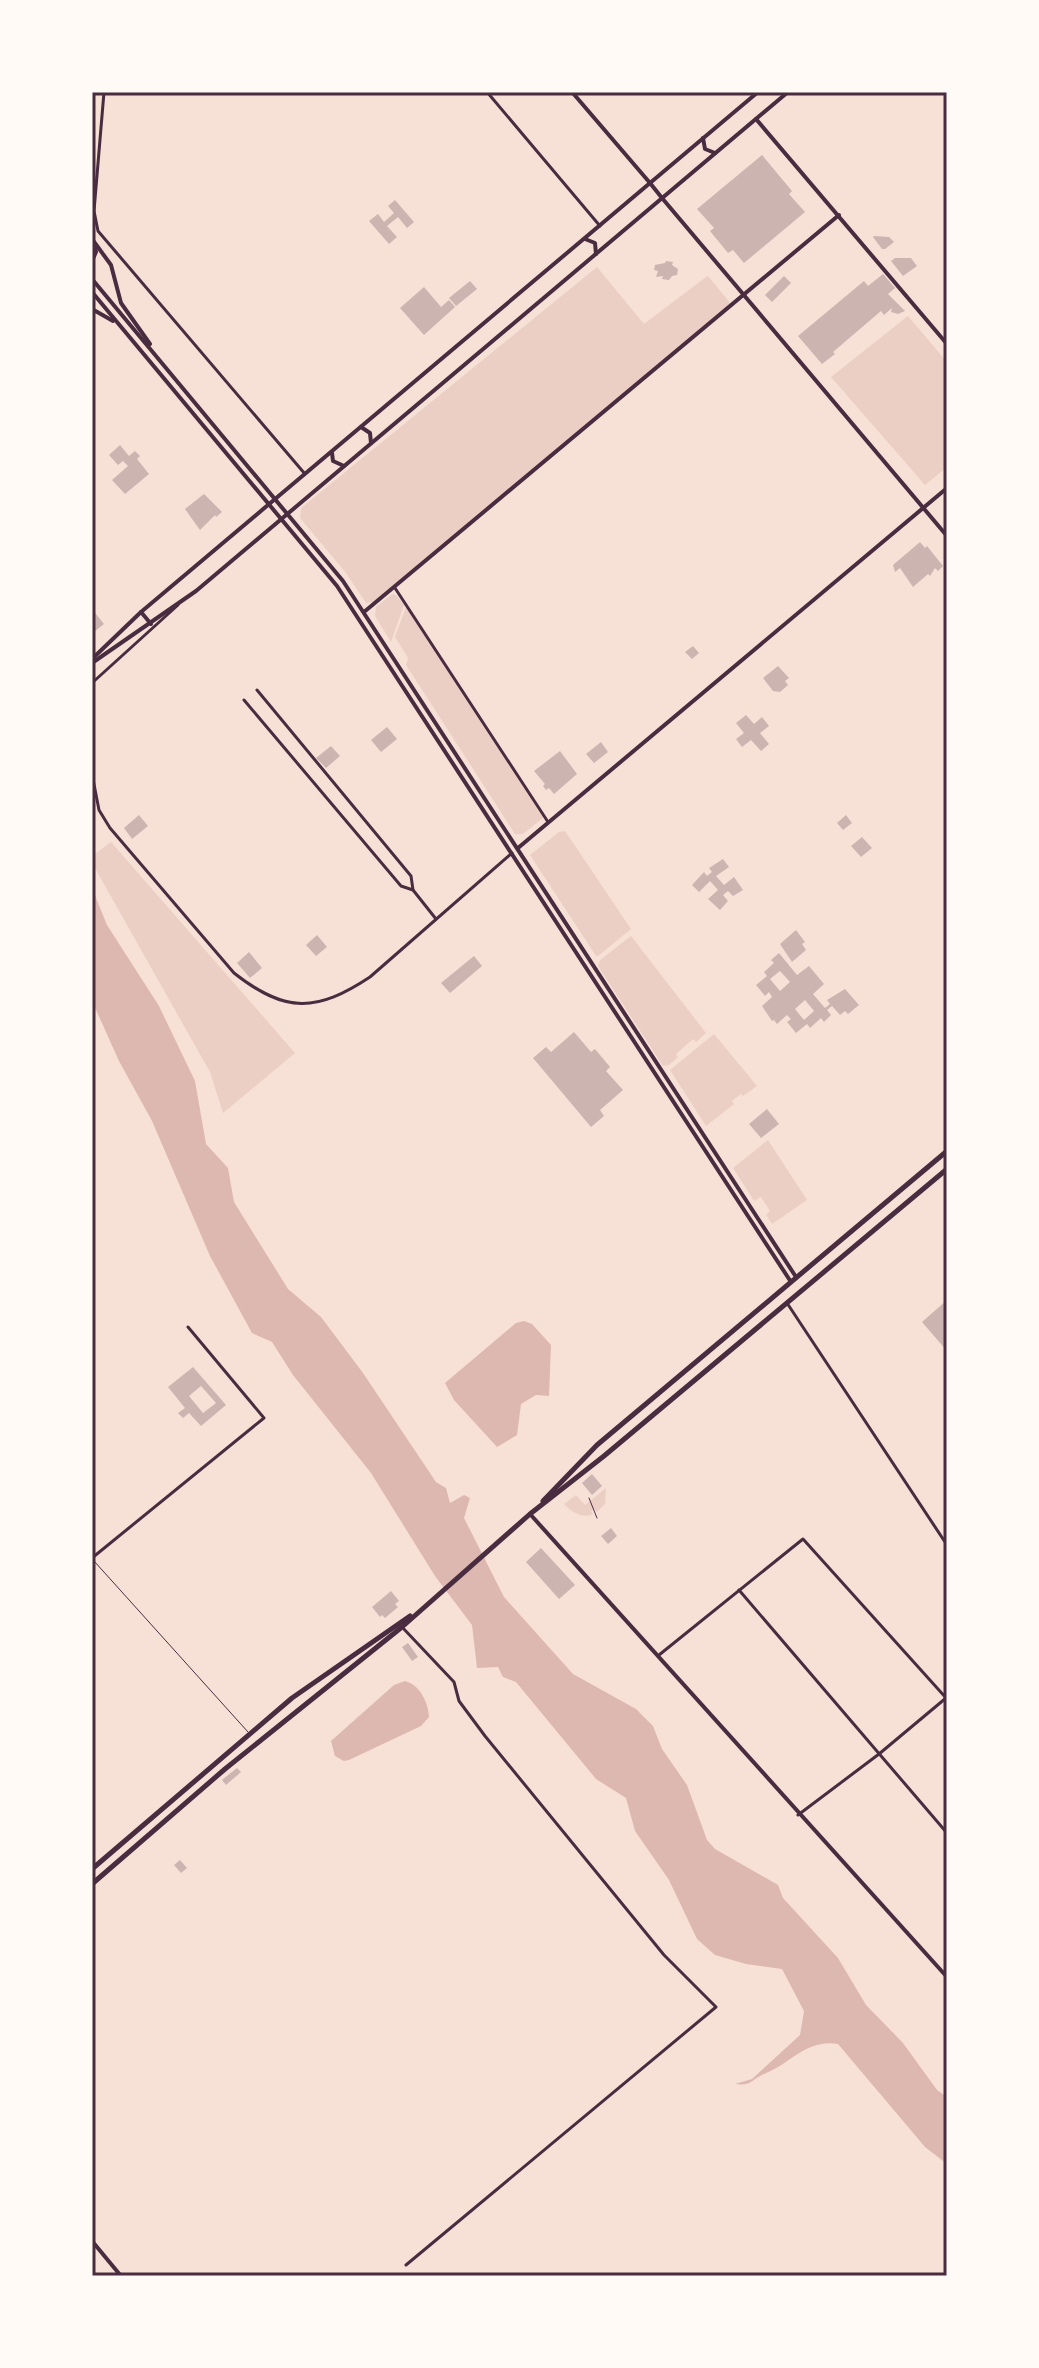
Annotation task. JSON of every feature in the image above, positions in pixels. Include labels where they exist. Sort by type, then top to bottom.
[{"type":"main road","points":[[572,92],[947,536]]},
{"type":"main road","points":[[92,661],[141,612],[758,92]]},
{"type":"main road","points":[[92,661],[178,605],[788,92]]},
{"type":"main road","points":[[756,119],[947,344]]},
{"type":"main road","points":[[703,138],[705,149],[715,153]]},
{"type":"main road","points":[[358,617],[839,215]]},
{"type":"main road","points":[[584,239],[595,243],[596,254]]},
{"type":"main road","points":[[92,261],[96,252],[93,240]]},
{"type":"main road","points":[[93,240],[111,265],[121,303],[155,353]]},
{"type":"main road","points":[[92,279],[322,553],[364,612],[796,1277],[801,1290]]},
{"type":"main road","points":[[92,292],[314,555],[358,617],[791,1282],[801,1290]]},
{"type":"main road","points":[[92,309],[124,331]]},
{"type":"main road","points":[[361,427],[370,433],[371,443]]},
{"type":"main road","points":[[333,450],[333,461],[344,466]]},
{"type":"main road","points":[[512,853],[947,488]]},
{"type":"main road","points":[[141,612],[151,624]]},
{"type":"main road","points":[[566,1482],[597,1445],[947,1151]]},
{"type":"main road","points":[[92,1884],[237,1759],[402,1627],[566,1482],[947,1169]]},
{"type":"main road","points":[[530,1514],[947,1977]]},
{"type":"main road","points":[[92,1869],[325,1674],[430,1601]]},
{"type":"main road","points":[[325,1674],[332,1679],[328,1686]]},
{"type":"main road","points":[[92,2241],[121,2276]]},
{"type":"street","points":[[104,92],[94,211],[98,231],[305,474]]},
{"type":"street","points":[[487,92],[600,226]]},
{"type":"street","points":[[395,587],[548,822]]},
{"type":"street","points":[[92,683],[178,605]]},
{"type":"street","points":[[122,642],[130,644],[129,651]]},
{"type":"street","points":[[257,690],[411,876],[413,890],[436,920]]},
{"type":"street","points":[[244,700],[401,886],[413,890]]},
{"type":"street","points":[[92,774],[99,810],[110,828],[234,973],[250,986],[272,997],[318,1004],[344,994],[370,977],[512,853]]},
{"type":"street","points":[[787,1303],[947,1545]]},
{"type":"street","points":[[92,1558],[264,1418],[188,1327]]},
{"type":"street","points":[[657,1656],[803,1539],[947,1698],[798,1815]]},
{"type":"street","points":[[739,1590],[947,1833]]},
{"type":"street","points":[[402,1627],[454,1682],[459,1701],[482,1732],[664,1955],[716,2007],[406,2265]]},
{"type":"lane","points":[[92,1558],[250,1734]]},
{"type":"path","points":[[589,1498],[597,1518]]},
{"type":"shaded area","points":[[597,267],[644,324],[708,276],[731,304],[374,602],[366,603],[346,573],[300,518],[301,508]]},
{"type":"shaded area","points":[[908,316],[947,362],[947,467],[925,485],[831,377]]},
{"type":"shaded area","points":[[392,594],[404,605],[391,642],[375,616],[376,607]]},
{"type":"shaded area","points":[[406,607],[543,818],[523,834],[515,834],[406,665],[408,658],[395,637]]},
{"type":"shaded area","points":[[565,831],[631,929],[598,956],[530,855],[559,832]]},
{"type":"shaded area","points":[[111,842],[295,1053],[223,1113],[210,1072],[92,863],[92,856]]},
{"type":"shaded area","points":[[92,888],[107,925],[159,1006],[195,1081],[206,1144],[228,1168],[234,1202],[288,1289],[321,1317],[363,1373],[436,1482],[446,1488],[450,1503],[464,1495],[470,1498],[464,1518],[504,1597],[573,1674],[636,1709],[653,1726],[662,1749],[687,1785],[707,1840],[715,1849],[778,1885],[783,1898],[838,1958],[866,2005],[903,2043],[937,2090],[947,2097],[947,2164],[925,2147],[838,2044],[827,2043],[808,2048],[748,2083],[735,2084],[752,2079],[800,2035],[804,2011],[782,1969],[746,1964],[715,1955],[697,1939],[669,1880],[635,1831],[626,1798],[596,1779],[516,1682],[503,1677],[498,1667],[477,1668],[472,1625],[435,1576],[371,1473],[293,1375],[272,1342],[252,1333],[210,1256],[152,1121],[119,1061],[92,1001]]},
{"type":"shaded area","points":[[631,936],[706,1033],[696,1042],[693,1039],[669,1065],[663,1066],[598,966],[600,960]]},
{"type":"shaded area","points":[[714,1034],[757,1086],[732,1101],[734,1104],[706,1126],[670,1070]]},
{"type":"shaded area","points":[[768,1140],[807,1200],[772,1224],[766,1215],[770,1211],[761,1197],[754,1201],[733,1168]]},
{"type":"shaded area","points":[[524,1321],[532,1324],[551,1345],[549,1396],[536,1395],[521,1404],[517,1435],[497,1447],[454,1400],[445,1383],[516,1323]]},
{"type":"shaded area","points":[[606,1488],[605,1504],[597,1512],[594,1509],[591,1511],[593,1514],[577,1514],[564,1504],[576,1495],[585,1505]]},
{"type":"shaded area","points":[[405,1681],[419,1690],[427,1706],[429,1717],[421,1726],[349,1760],[335,1756],[331,1741],[394,1685]]},
{"type":"building","points":[[762,155],[805,212],[744,263],[733,250],[728,253],[710,231],[714,228],[697,209]]},
{"type":"building","points":[[395,200],[414,222],[407,228],[398,217],[387,226],[397,237],[389,244],[369,221],[378,214],[384,222],[394,213],[388,206]]},
{"type":"building","points":[[874,236],[889,237],[894,242],[882,249]]},
{"type":"building","points":[[911,258],[917,266],[903,276],[891,261]]},
{"type":"building","points":[[673,262],[672,265],[678,269],[677,275],[669,280],[662,279],[663,276],[656,277],[658,271],[654,270],[655,265]]},
{"type":"building","points":[[883,274],[895,288],[888,294],[905,311],[898,314],[891,312],[892,308],[884,315],[881,311],[822,364],[798,336],[864,281],[868,286]]},
{"type":"building","points":[[784,276],[791,283],[772,302],[765,295]]},
{"type":"building","points":[[470,281],[477,289],[456,306],[449,298]]},
{"type":"building","points":[[424,287],[441,307],[449,300],[455,307],[424,335],[400,308]]},
{"type":"building","points":[[120,445],[129,456],[135,451],[140,456],[137,459],[149,474],[125,494],[112,480],[128,466],[123,461],[118,465],[109,455]]},
{"type":"building","points":[[204,494],[222,512],[200,530],[185,509]]},
{"type":"building","points":[[920,542],[943,566],[938,571],[935,568],[930,576],[928,574],[913,587],[900,568],[895,572],[893,565]]},
{"type":"building","points":[[92,609],[104,624],[94,632],[92,630]]},
{"type":"building","points":[[693,646],[699,653],[692,659],[685,652]]},
{"type":"building","points":[[778,666],[789,678],[785,681],[788,685],[780,692],[773,691],[763,678]]},
{"type":"building","points":[[746,715],[754,724],[762,717],[769,726],[760,733],[769,744],[761,751],[751,740],[742,747],[736,739],[744,733],[736,723]]},
{"type":"building","points":[[387,727],[397,739],[381,752],[371,740]]},
{"type":"building","points":[[601,742],[608,752],[594,763],[586,754]]},
{"type":"building","points":[[331,746],[340,756],[326,768],[316,758]]},
{"type":"building","points":[[560,751],[577,774],[554,794],[549,788],[546,790],[534,771]]},
{"type":"building","points":[[139,815],[148,826],[132,839],[124,828]]},
{"type":"building","points":[[846,815],[852,823],[843,830],[837,823]]},
{"type":"building","points":[[862,837],[872,848],[861,857],[851,846]]},
{"type":"building","points":[[723,859],[729,867],[716,876],[724,885],[734,877],[743,890],[733,896],[728,891],[723,895],[728,901],[720,910],[708,899],[718,890],[710,881],[699,892],[692,885],[704,872],[707,876],[712,872],[709,868]]},
{"type":"building","points":[[796,930],[805,942],[802,944],[806,950],[792,962],[780,944]]},
{"type":"building","points":[[317,935],[327,947],[316,956],[306,945]]},
{"type":"building","points":[[249,952],[262,968],[250,978],[237,963]]},
{"type":"building","points":[[779,953],[797,975],[809,966],[824,984],[813,994],[825,1008],[830,1004],[827,1000],[845,989],[859,1005],[848,1014],[845,1011],[840,1015],[832,1006],[827,1010],[831,1015],[824,1022],[821,1018],[810,1028],[807,1024],[796,1033],[787,1022],[791,1019],[787,1015],[777,1024],[762,1006],[772,997],[769,992],[765,996],[756,985],[767,976],[764,972],[774,963],[771,960]],"holes":[[[780,971],[790,982],[780,991],[770,979]],[[805,1000],[814,1011],[804,1020],[795,1009]]]},
{"type":"building","points":[[474,956],[482,966],[450,993],[441,983]]},
{"type":"building","points":[[574,1032],[591,1052],[595,1049],[610,1067],[606,1071],[623,1090],[600,1110],[604,1116],[591,1127],[533,1058],[546,1047],[551,1052]]},
{"type":"building","points":[[767,1109],[779,1124],[761,1138],[749,1124]]},
{"type":"building","points":[[947,1300],[947,1351],[922,1322]]},
{"type":"building","points":[[193,1367],[226,1405],[201,1426],[189,1413],[183,1418],[178,1413],[185,1408],[168,1387]],"holes":[[[201,1386],[216,1403],[203,1413],[189,1396]]]},
{"type":"building","points":[[592,1474],[602,1486],[592,1495],[582,1483]]},
{"type":"building","points":[[611,1528],[617,1536],[608,1544],[601,1536]]},
{"type":"building","points":[[541,1548],[575,1585],[559,1599],[526,1562]]},
{"type":"building","points":[[391,1591],[399,1601],[395,1604],[398,1607],[385,1618],[380,1617],[372,1607]]},
{"type":"building","points":[[408,1643],[418,1657],[412,1661],[402,1647]]},
{"type":"building","points":[[237,1768],[241,1772],[226,1785],[222,1780]]},
{"type":"building","points":[[180,1860],[187,1868],[181,1873],[174,1865]]}]
